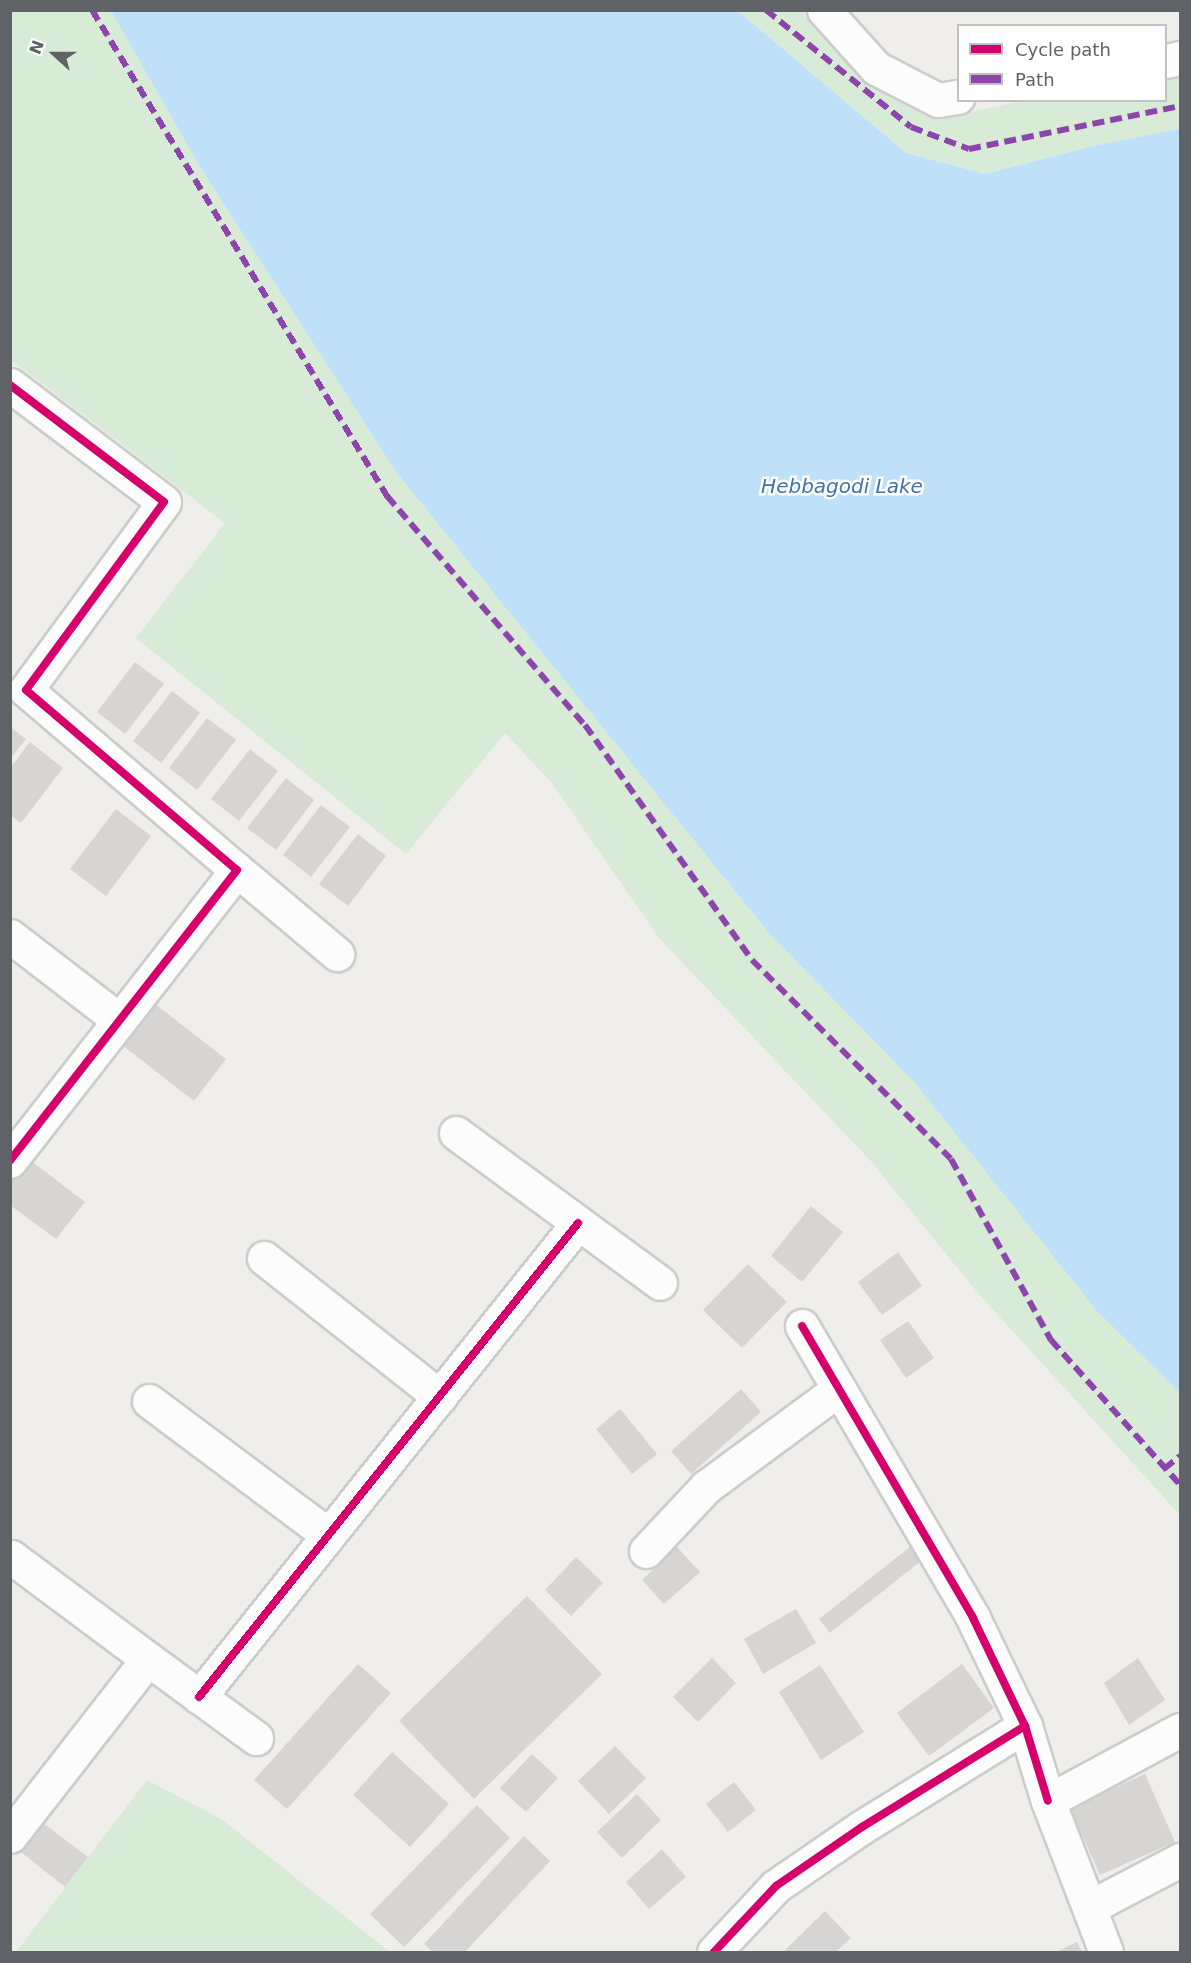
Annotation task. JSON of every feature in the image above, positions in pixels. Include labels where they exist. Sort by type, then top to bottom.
[{"type":"street","points":[[824,10],[876,69],[938,100],[957,97]]},
{"type":"street","points":[[10,385],[164,502],[18,684],[337,954]]},
{"type":"street","points":[[10,1161],[237,870]]},
{"type":"street","points":[[10,936],[119,1020]]},
{"type":"street","points":[[456,1132],[660,1283]]},
{"type":"street","points":[[199,1697],[578,1223]]},
{"type":"street","points":[[264,1258],[440,1396]]},
{"type":"street","points":[[802,1326],[973,1618],[1025,1726],[1048,1801],[1106,1953]]},
{"type":"street","points":[[646,1551],[706,1486],[839,1389]]},
{"type":"street","points":[[149,1401],[328,1535]]},
{"type":"street","points":[[11,1557],[256,1738]]},
{"type":"street","points":[[10,1836],[147,1659]]},
{"type":"street","points":[[714,1953],[777,1887],[862,1827],[1025,1726]]},
{"type":"street","points":[[1048,1801],[1180,1730]]},
{"type":"street","points":[[1090,1907],[1180,1860]]},
{"type":"green space","points":[[10,11],[111,11],[200,167],[396,472],[768,932],[915,1083],[1097,1311],[1180,1393],[1180,1515],[977,1292],[869,1159],[659,938],[551,782],[505,733],[406,854],[136,638],[225,523],[11,360]]},
{"type":"green space","points":[[738,11],[803,11],[861,70],[940,118],[1018,102],[1167,102],[1167,71],[1180,68],[1180,129],[1097,145],[985,174],[906,153]]},
{"type":"green space","points":[[147,1780],[221,1819],[390,1952],[16,1952]]},
{"type":"water","name":"Hebbagodi Lake","points":[[111,11],[738,11],[906,153],[985,174],[1097,145],[1180,129],[1180,1393],[1097,1311],[915,1083],[768,932],[396,472],[200,167]]},
{"type":"building","points":[[135,662],[164,684],[125,734],[97,712]]},
{"type":"building","points":[[172,691],[200,713],[161,763],[133,741]]},
{"type":"building","points":[[207,718],[236,740],[197,790],[169,768]]},
{"type":"building","points":[[10,727],[26,739],[10,759]]},
{"type":"building","points":[[30,742],[63,768],[21,823],[10,815],[10,768]]},
{"type":"building","points":[[250,749],[278,771],[239,821],[211,799]]},
{"type":"building","points":[[286,778],[314,800],[276,850],[247,828]]},
{"type":"building","points":[[321,805],[350,827],[311,877],[283,855]]},
{"type":"building","points":[[116,809],[151,836],[106,896],[70,869]]},
{"type":"building","points":[[358,834],[386,856],[348,906],[319,884]]},
{"type":"building","points":[[150,1000],[226,1059],[194,1101],[118,1042]]},
{"type":"building","points":[[26,1157],[85,1202],[56,1239],[10,1205],[10,1178]]},
{"type":"building","points":[[811,1206],[843,1232],[802,1282],[771,1256]]},
{"type":"building","points":[[898,1252],[922,1286],[882,1315],[858,1282]]},
{"type":"building","points":[[748,1264],[787,1302],[742,1348],[703,1310]]},
{"type":"building","points":[[908,1321],[934,1358],[906,1378],[880,1340]]},
{"type":"building","points":[[741,1389],[761,1412],[691,1474],[671,1451]]},
{"type":"building","points":[[620,1409],[657,1454],[632,1474],[596,1429]]},
{"type":"building","points":[[677,1547],[700,1572],[664,1604],[642,1580]]},
{"type":"building","points":[[910,1547],[921,1561],[830,1633],[819,1619]]},
{"type":"building","points":[[576,1557],[603,1583],[571,1616],[545,1590]]},
{"type":"building","points":[[527,1596],[602,1674],[474,1799],[399,1721]]},
{"type":"building","points":[[796,1609],[816,1643],[763,1674],[744,1639]]},
{"type":"building","points":[[712,1658],[736,1683],[698,1722],[673,1697]]},
{"type":"building","points":[[1138,1658],[1165,1700],[1129,1725],[1104,1683]]},
{"type":"building","points":[[358,1664],[391,1693],[287,1809],[254,1780]]},
{"type":"building","points":[[962,1664],[994,1708],[929,1756],[897,1713]]},
{"type":"building","points":[[820,1665],[864,1732],[821,1760],[779,1692]]},
{"type":"building","points":[[615,1746],[646,1778],[609,1814],[578,1781]]},
{"type":"building","points":[[392,1752],[449,1804],[410,1847],[353,1795]]},
{"type":"building","points":[[532,1754],[558,1778],[526,1812],[500,1788]]},
{"type":"building","points":[[1145,1774],[1175,1842],[1100,1875],[1070,1808]]},
{"type":"building","points":[[734,1782],[756,1810],[728,1832],[706,1804]]},
{"type":"building","points":[[637,1794],[661,1820],[622,1858],[597,1832]]},
{"type":"building","points":[[477,1805],[510,1838],[404,1947],[370,1914]]},
{"type":"building","points":[[43,1823],[88,1857],[65,1887],[21,1852]]},
{"type":"building","points":[[524,1836],[550,1861],[465,1952],[433,1952],[424,1944]]},
{"type":"building","points":[[662,1849],[686,1877],[649,1909],[626,1882]]},
{"type":"building","points":[[825,1911],[851,1938],[836,1952],[783,1952]]},
{"type":"building","points":[[1077,1942],[1082,1952],[1056,1952]]},
{"type":"marked path","points":[[92,10],[387,496],[585,725],[752,960],[951,1159],[1051,1340],[1180,1485]]},
{"type":"marked path","points":[[766,10],[911,127],[969,149],[1180,106]]},
{"type":"marked path","points":[[1164,1469],[1180,1456]]},
{"type":"cycle path","points":[[10,385],[164,502],[26,690],[237,870],[10,1161]]},
{"type":"cycle path","points":[[199,1697],[578,1223]]},
{"type":"cycle path","points":[[802,1326],[973,1618],[1025,1726]]},
{"type":"cycle path","points":[[714,1952],[776,1886],[862,1827],[1025,1726],[1048,1801]]}]
